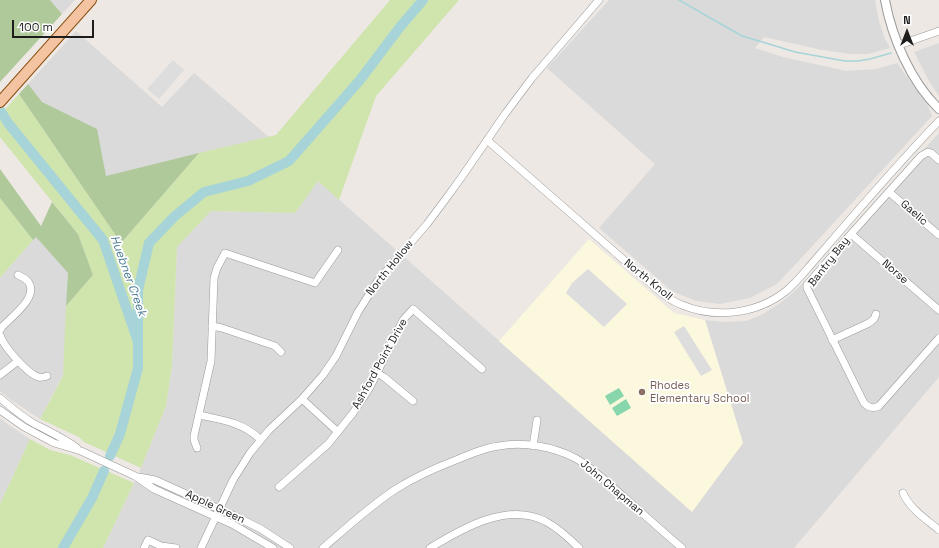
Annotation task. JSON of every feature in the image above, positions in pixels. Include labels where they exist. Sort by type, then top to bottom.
[{"type":"main road","points":[[0,102],[91,0]]},
{"type":"street","name":"North Hollow","points":[[201,548],[233,480],[260,439],[313,388],[331,365],[373,286],[436,212],[504,114],[532,78],[600,0]]},
{"type":"street","points":[[885,0],[890,22],[910,69],[915,79],[939,109]]},
{"type":"street","points":[[899,45],[939,31]]},
{"type":"street","name":"North Knoll","points":[[487,140],[656,290],[666,297],[690,308],[712,313],[723,313],[745,311],[756,308],[785,292],[804,273],[878,187],[939,121]]},
{"type":"street","name":"Bantry Bay","points":[[939,160],[928,152],[921,156],[807,285],[808,291],[866,406],[873,408],[879,406],[939,338]]},
{"type":"street","name":"Gaelic","points":[[889,192],[939,235]]},
{"type":"street","name":"Norse","points":[[851,234],[939,310]]},
{"type":"street","points":[[197,448],[194,436],[210,361],[214,278],[217,268],[225,253],[315,283],[338,250]]},
{"type":"street","points":[[0,330],[24,305],[30,294],[29,282],[18,275]]},
{"type":"street","name":"Ashford Point Drive","points":[[280,487],[320,452],[353,413],[363,399],[377,373],[403,320],[413,309],[482,370]]},
{"type":"street","points":[[832,340],[869,322],[876,314]]},
{"type":"street","points":[[212,326],[275,346],[281,352]]},
{"type":"street","points":[[0,335],[3,343],[18,361],[36,376],[47,376]]},
{"type":"street","points":[[0,375],[18,361]]},
{"type":"street","points":[[377,373],[413,401]]},
{"type":"street","name":"Apple Green","points":[[0,398],[31,422],[69,442],[81,451]]},
{"type":"street","points":[[302,399],[338,432]]},
{"type":"street","name":"Apple Green","points":[[0,410],[24,427],[49,440],[81,451],[135,476],[154,489],[232,524],[273,548]]},
{"type":"street","points":[[199,415],[235,423],[254,433],[260,439]]},
{"type":"street","points":[[533,446],[537,420]]},
{"type":"street","name":"John Chapman","points":[[323,548],[378,502],[407,482],[473,453],[487,448],[512,444],[540,447],[575,458],[590,468],[682,548]]},
{"type":"street","name":"Apple Green","points":[[135,476],[155,480],[219,508],[260,529],[290,548]]},
{"type":"street","points":[[903,493],[910,506],[939,530]]},
{"type":"street","points":[[430,548],[446,538],[488,519],[502,515],[516,514],[530,516],[544,521],[558,529],[579,548]]},
{"type":"street","points":[[144,548],[148,540],[161,546],[176,548]]},
{"type":"shaded area","points":[[50,0],[75,0],[62,14]]},
{"type":"shaded area","points":[[609,0],[875,0],[879,21],[885,39],[890,48],[868,54],[850,54],[822,50],[764,37],[755,48],[783,57],[847,71],[876,69],[897,63],[928,106],[932,116],[777,284],[750,298],[720,304],[697,301],[673,292],[599,228],[655,164],[547,68]]},
{"type":"shaded area","points":[[76,31],[162,107],[194,73],[269,137],[199,153],[121,243],[19,94]]},
{"type":"shaded area","points":[[939,43],[939,96],[929,81],[914,52]]},
{"type":"shaded area","points":[[173,60],[184,70],[159,99],[147,89]]},
{"type":"shaded area","points":[[939,133],[939,377],[794,548],[103,548],[141,468],[166,406],[172,366],[177,247],[211,211],[294,213],[318,181],[692,511],[743,443],[705,320],[725,322],[746,321],[763,314],[779,304],[802,284]]},
{"type":"shaded area","points":[[36,236],[68,273],[64,373],[40,419],[0,391],[0,278]]},
{"type":"shaded area","name":"Rhodes Elementary School","points":[[589,239],[674,313],[705,320],[743,443],[692,512],[499,341]]},
{"type":"shaded area","points":[[588,269],[627,304],[604,327],[566,293],[572,283]]},
{"type":"shaded area","points":[[684,326],[712,370],[701,376],[674,332]]},
{"type":"shaded area","points":[[0,418],[30,439],[0,504]]},
{"type":"green space","points":[[0,0],[50,0],[62,14],[0,82]]},
{"type":"green space","points":[[390,0],[459,0],[376,96],[339,200],[318,181],[295,213],[211,211],[177,247],[172,366],[166,406],[141,468],[84,442],[79,437],[40,419],[63,376],[66,306],[93,275],[78,234],[0,137],[0,115],[19,94],[121,243],[199,153],[276,135]]},
{"type":"green space","points":[[28,84],[42,102],[97,129],[106,176],[199,153],[121,243],[19,94]]},
{"type":"green space","points":[[0,169],[41,226],[52,202],[78,234],[93,275],[66,306],[68,273],[36,237],[33,240],[0,198]]},
{"type":"green space","points":[[0,198],[33,240],[0,278]]},
{"type":"green space","points":[[619,388],[624,396],[610,405],[605,396]]},
{"type":"green space","points":[[626,399],[631,408],[617,416],[612,408]]},
{"type":"green space","points":[[30,439],[50,450],[70,455],[134,483],[103,548],[0,548],[0,504]]},
{"type":"waterway","points":[[138,342],[138,290],[149,243],[175,216],[204,192],[248,181],[289,161],[360,80],[400,27],[423,0]]},
{"type":"waterway","points":[[679,0],[742,36],[795,52],[845,61],[870,59],[891,53]]},
{"type":"waterway","name":"Huebner Creek","points":[[0,110],[8,123],[103,240],[138,342],[138,368],[120,434],[110,456]]},
{"type":"waterway","name":"Huebner Creek","points":[[63,548],[92,498],[104,471]]},
{"type":"place","name":"Rhodes Elementary School","points":[[642,392]]}]
